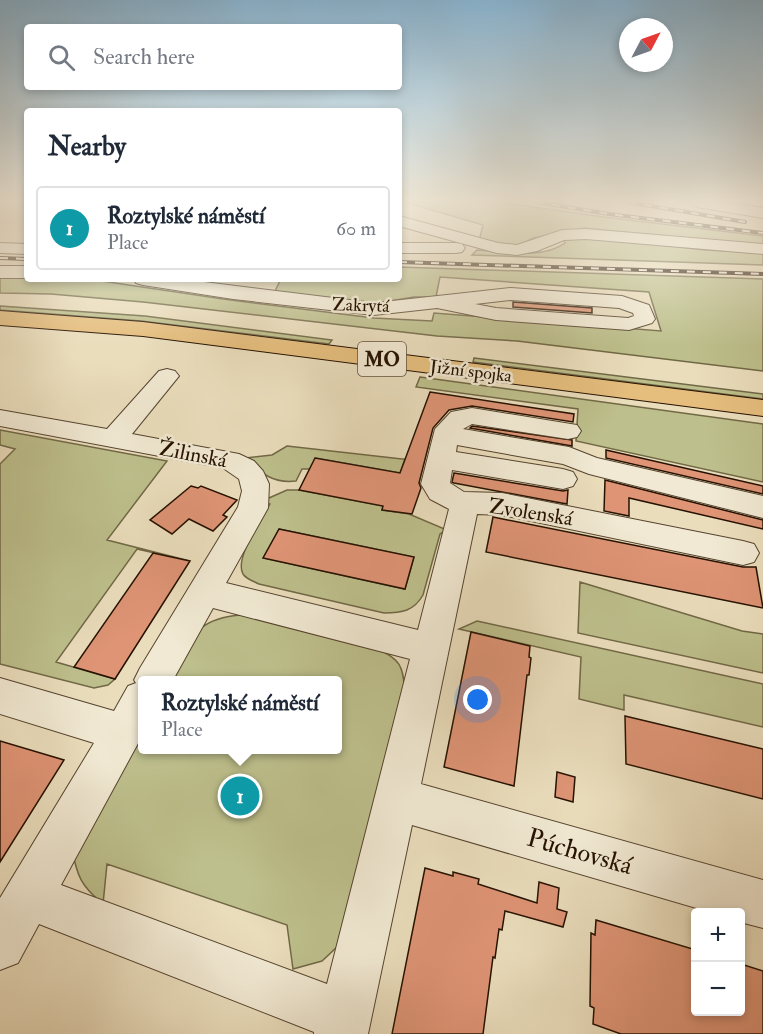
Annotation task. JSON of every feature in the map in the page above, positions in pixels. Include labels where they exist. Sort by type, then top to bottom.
[{"type":"highway","name":"Jižní spojka","points":[[0,300],[135,309],[763,386]]},
{"type":"highway","name":"Jižní spojka","points":[[0,318],[143,329],[763,408]]},
{"type":"street","points":[[0,273],[24,272]]},
{"type":"street","name":"Zakrytá","points":[[162,282],[233,293],[374,309],[436,302],[511,294],[622,302],[642,309],[645,319],[629,324],[496,314],[436,302]]},
{"type":"street","points":[[233,293],[245,282]]},
{"type":"street","points":[[113,439],[167,376]]},
{"type":"street","points":[[465,503],[441,494],[435,484],[443,447],[452,423],[460,418],[472,416],[568,431]]},
{"type":"street","name":"Žilinská","points":[[0,418],[229,460],[242,465],[249,471],[255,481],[258,494],[253,508],[156,676]]},
{"type":"street","points":[[443,447],[563,479]]},
{"type":"street","points":[[443,447],[569,456],[589,465],[763,507]]},
{"type":"street","name":"Zvolenská","points":[[343,1026],[465,503],[501,504],[743,553]]},
{"type":"street","points":[[205,592],[431,649]]},
{"type":"street","points":[[0,945],[133,716],[4,704]]},
{"type":"street","name":"Púchovská","points":[[396,799],[763,904]]},
{"type":"street","points":[[28,897],[285,993],[343,1026]]},
{"type":"green space","points":[[477,250],[522,253],[710,250],[763,253],[763,265],[472,255]]},
{"type":"green space","points":[[402,267],[763,279],[763,371],[517,341],[437,336],[143,302],[51,294],[0,293],[0,277],[24,278],[24,282],[108,282],[374,318],[432,321],[434,313],[661,331],[649,292],[440,277],[436,297],[414,297],[378,303],[274,293],[280,282],[402,282]]},
{"type":"green space","points":[[0,306],[145,316],[332,340],[329,344],[141,321],[0,310]]},
{"type":"green space","points":[[474,358],[763,394],[763,399],[473,362]]},
{"type":"green space","points":[[420,377],[763,424],[763,482],[576,441],[578,409],[416,387]]},
{"type":"green space","points":[[0,430],[167,461],[107,540],[190,561],[137,549],[56,662],[115,679],[108,685],[94,688],[0,664],[0,464],[15,449],[0,445]]},
{"type":"green space","points":[[287,446],[405,459],[400,473],[316,458],[310,469],[302,469],[296,481],[281,481],[268,476],[245,458],[272,455]]},
{"type":"green space","points":[[287,490],[299,490],[383,506],[382,510],[409,514],[447,530],[440,534],[423,595],[416,605],[407,610],[384,613],[259,584],[248,579],[241,567],[242,558],[270,504],[264,503],[269,498]],"holes":[[[279,529],[414,557],[405,589],[264,558]]]},
{"type":"green space","points":[[580,582],[742,631],[763,634],[763,673],[578,633]]},
{"type":"green space","points":[[242,615],[375,647],[399,664],[403,676],[405,693],[338,946],[322,961],[293,969],[287,925],[107,864],[103,904],[81,880],[72,849],[138,731],[138,754],[342,754],[342,676],[169,676],[194,634],[213,621]]},
{"type":"green space","points":[[477,621],[763,684],[763,727],[624,695],[624,710],[579,699],[581,657],[459,629]]},
{"type":"building","points":[[513,302],[592,308],[592,313],[513,307]]},
{"type":"building","points":[[430,392],[574,414],[573,422],[472,406],[449,410],[433,428],[419,483],[421,488],[412,514],[382,510],[383,506],[299,490],[315,458],[400,473]]},
{"type":"building","points":[[472,426],[572,440],[572,446],[470,428]]},
{"type":"building","points":[[606,450],[763,486],[763,494],[606,458]]},
{"type":"building","points":[[454,473],[568,490],[567,504],[454,483],[452,482]]},
{"type":"building","points":[[605,480],[763,520],[763,529],[629,498],[629,516],[604,511]]},
{"type":"building","points":[[191,486],[198,488],[201,486],[237,500],[223,515],[227,517],[213,531],[189,519],[172,534],[150,520]]},
{"type":"building","points":[[493,517],[743,567],[756,567],[763,608],[486,552]]},
{"type":"building","points":[[279,529],[414,557],[405,589],[263,558]]},
{"type":"building","points":[[153,553],[190,561],[115,679],[74,667]]},
{"type":"building","points":[[471,632],[530,646],[529,657],[531,658],[514,786],[444,767]]},
{"type":"building","points":[[625,716],[763,749],[763,799],[626,764]]},
{"type":"building","points":[[0,741],[64,760],[0,862]]},
{"type":"building","points":[[557,772],[575,777],[573,802],[555,797]]},
{"type":"building","points":[[425,868],[453,876],[453,872],[479,879],[478,884],[537,903],[539,882],[559,888],[557,909],[567,912],[563,927],[505,911],[502,930],[499,929],[495,958],[493,957],[483,1034],[392,1034]]},
{"type":"building","points":[[596,920],[691,948],[691,1016],[745,1016],[745,965],[763,971],[763,1034],[621,1034],[593,1024],[594,1008],[590,1006],[591,933],[595,935]]},
{"type":"railway","points":[[0,258],[24,259]]},
{"type":"railway","points":[[402,262],[763,274]]},
{"type":"place","name":"Roztylské náměstí","points":[[240,796]]}]
